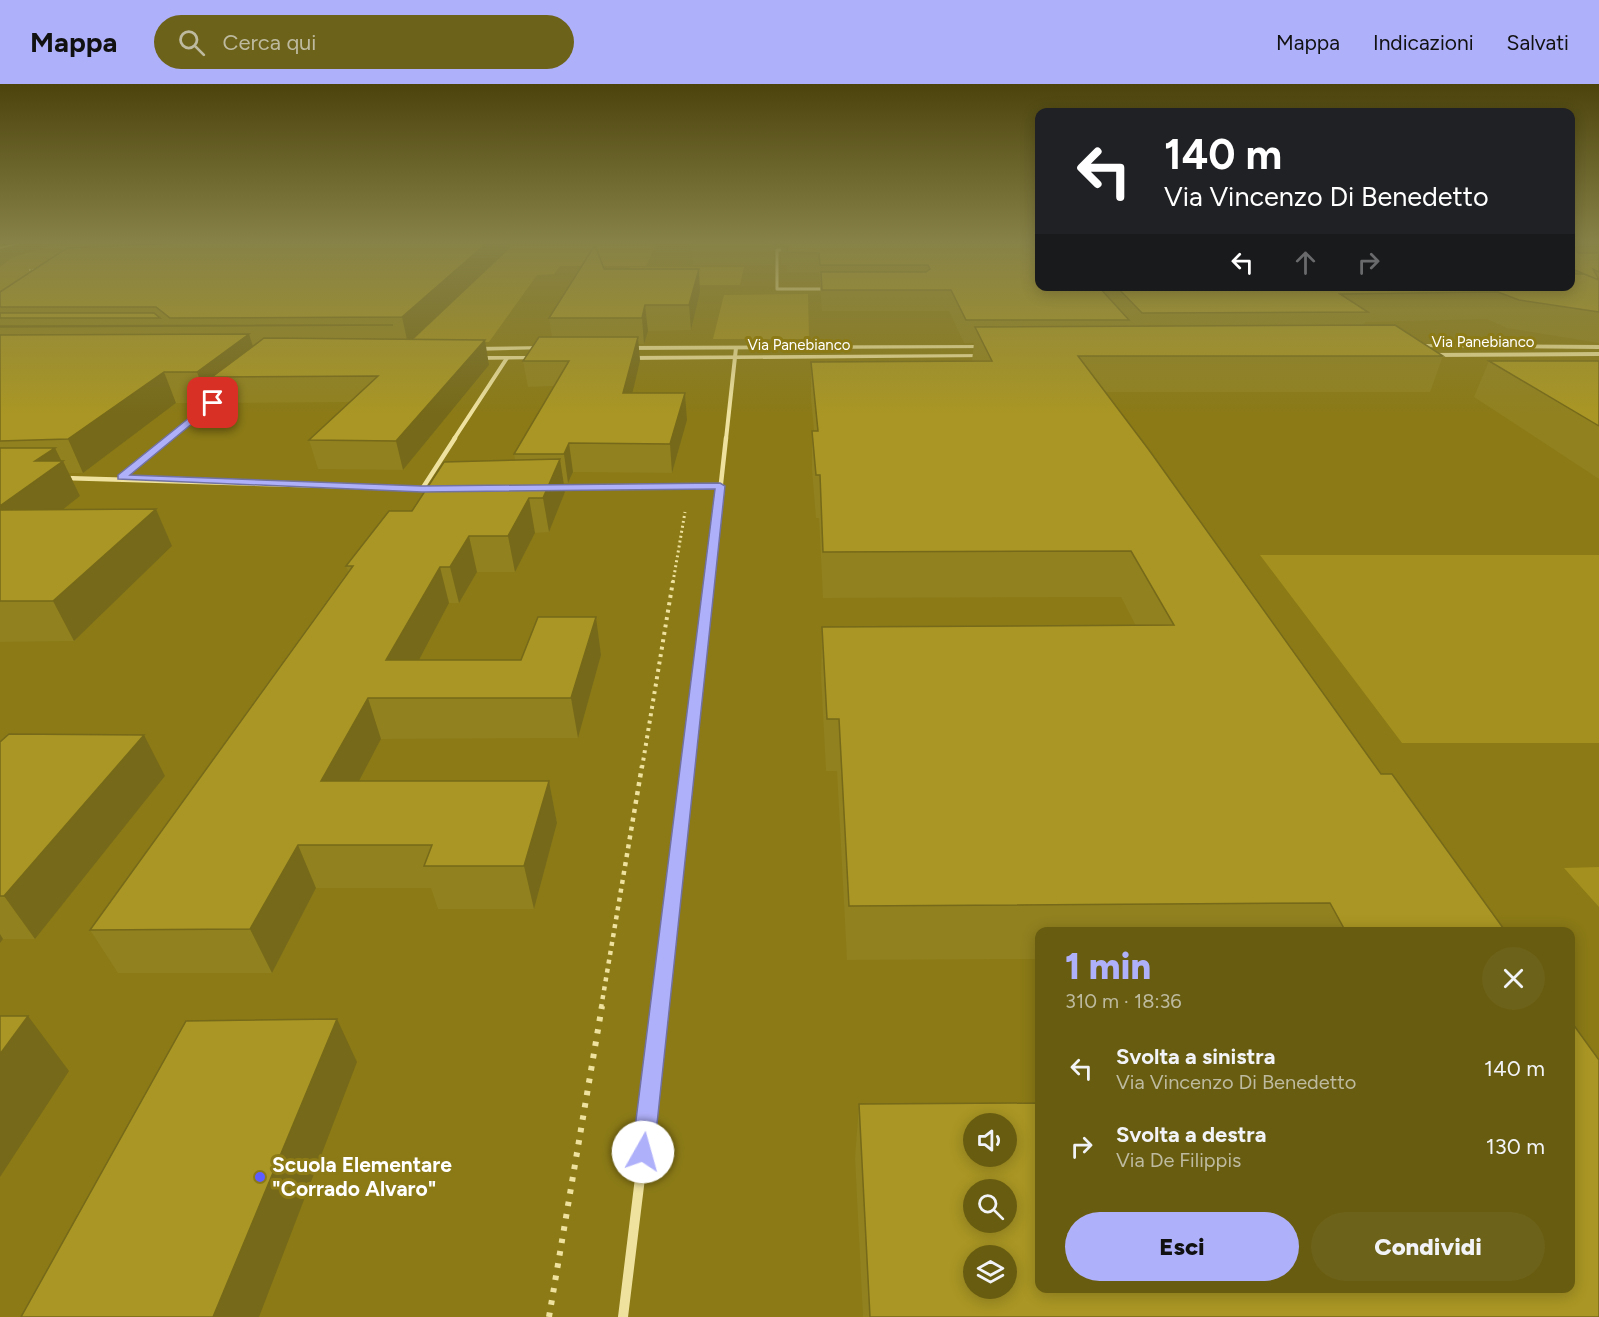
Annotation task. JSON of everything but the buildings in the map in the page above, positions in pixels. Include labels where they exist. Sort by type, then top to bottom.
[{"type":"street","name":"Via Panebianco","points":[[1403,345],[1599,347]]},
{"type":"street","name":"Via Panebianco","points":[[612,348],[994,347]]},
{"type":"street","points":[[470,349],[555,348]]},
{"type":"street","points":[[623,1317],[683,822],[736,348]]},
{"type":"street","name":"Via Panebianco","points":[[1415,355],[1599,354]]},
{"type":"street","name":"Via Panebianco","points":[[621,358],[999,356]]},
{"type":"street","points":[[471,358],[552,358]]},
{"type":"street","points":[[422,489],[507,358]]},
{"type":"street","points":[[121,477],[232,388]]},
{"type":"street","points":[[55,478],[121,477],[446,489]]},
{"type":"street","points":[[554,488],[720,486]]},
{"type":"path","points":[[549,1317],[689,487]]},
{"type":"shaded area","points":[[0,300],[519,300],[489,342],[287,344],[0,332]]},
{"type":"shaded area","points":[[723,300],[808,300],[809,339],[713,339]]},
{"type":"shaded area","points":[[1260,555],[1599,555],[1599,743],[1402,743]]},
{"type":"shaded area","points":[[1599,867],[1599,907],[1564,868]]},
{"type":"place","name":"Scuola Elementare \"Corrado Alvaro\"","points":[[260,1177]]},
{"type":"route","points":[[213,403],[121,477],[422,489],[720,486],[683,822],[643,1152]]}]
